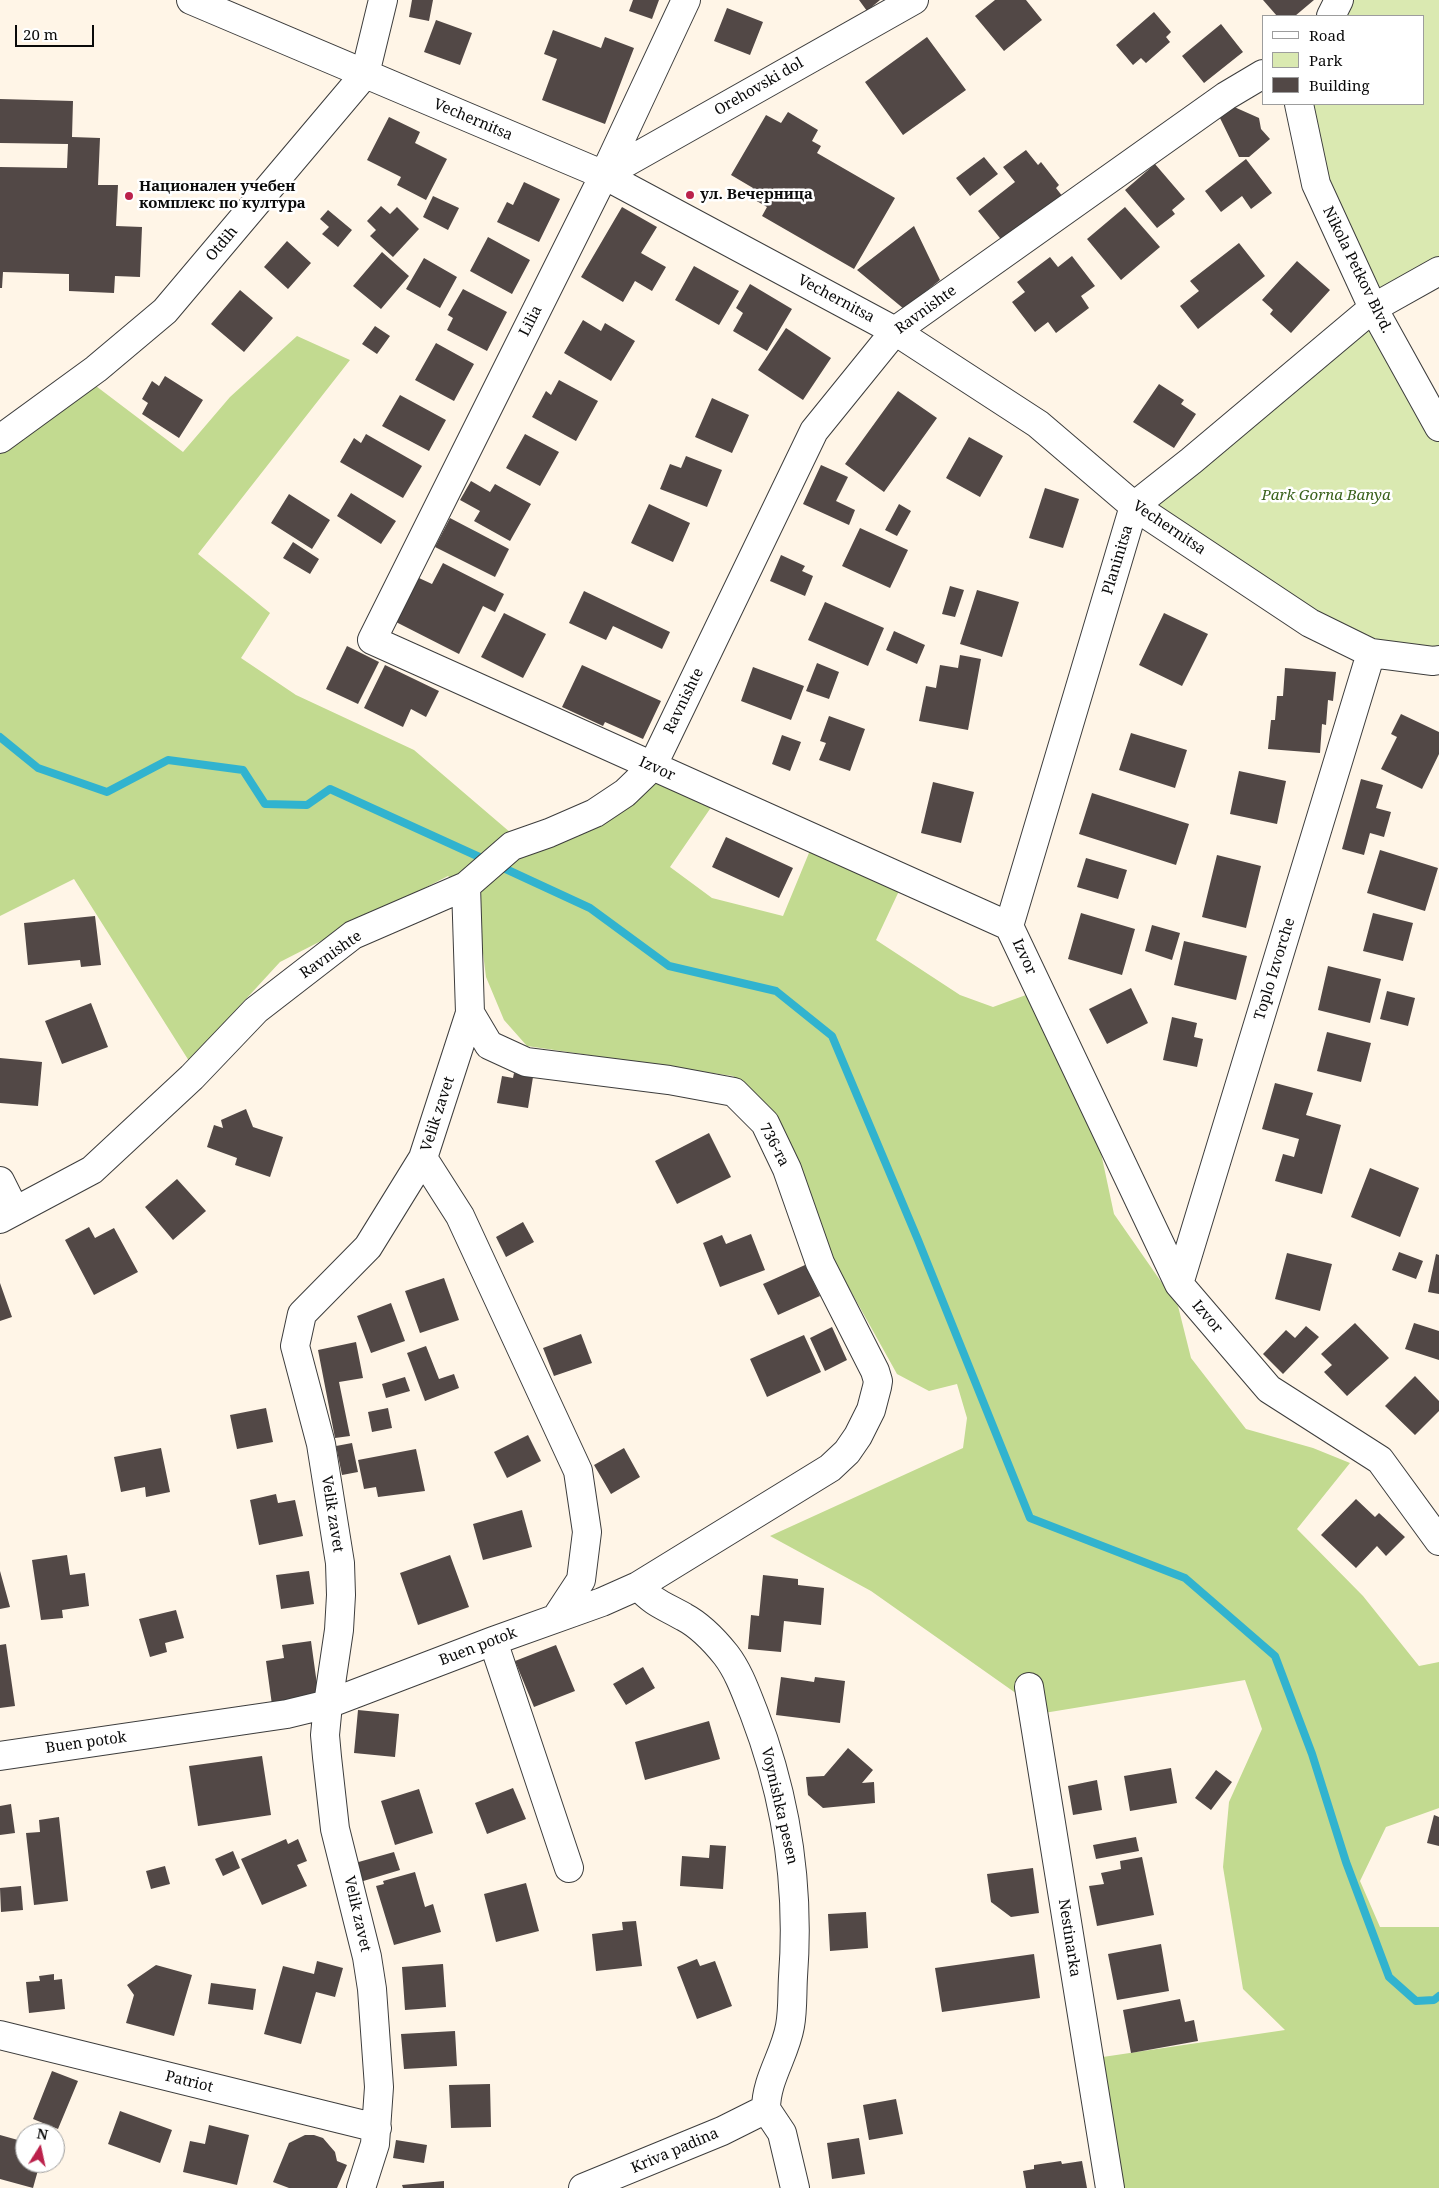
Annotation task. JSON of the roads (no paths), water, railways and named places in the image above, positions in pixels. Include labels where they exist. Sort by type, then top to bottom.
[{"type":"street","name":"Vechernitsa","points":[[191,0],[604,175],[895,330],[1038,424],[1134,506],[1310,623],[1371,653],[1432,661],[1439,660]]},
{"type":"street","name":"Otdih","points":[[0,439],[96,369],[165,311],[364,74],[383,0]]},
{"type":"street","name":"Lilia","points":[[372,640],[604,175],[686,0]]},
{"type":"street","name":"Orehovski dol","points":[[604,175],[914,0]]},
{"type":"street","points":[[1332,15],[1339,0]]},
{"type":"street","name":"Ravnishte","points":[[8,1215],[92,1170],[192,1077],[256,1010],[353,935],[466,886],[512,846],[549,833],[595,812],[625,793],[652,767],[814,431],[895,330],[1226,96],[1262,75]]},
{"type":"street","name":"Nikola Petkov Blvd.","points":[[1299,105],[1316,184],[1373,308],[1439,427]]},
{"type":"street","name":"Planinitsa","points":[[1009,926],[1134,506],[1191,461],[1373,308],[1438,274]]},
{"type":"street","name":"Izvor","points":[[372,640],[1009,926],[1179,1284],[1269,1388],[1380,1460],[1439,1541]]},
{"type":"street","name":"Toplo Izvorche","points":[[1179,1284],[1371,653]]},
{"type":"street","name":"Velik zavet","points":[[361,2188],[373,2152],[377,2128],[379,2087],[372,1989],[360,1926],[335,1829],[330,1800],[326,1735],[328,1704],[339,1630],[340,1563],[321,1444],[295,1346],[302,1314],[368,1247],[423,1158],[470,1013],[466,886]]},
{"type":"street","name":"736-та","points":[[470,1013],[489,1045],[526,1062],[669,1080],[734,1092],[765,1123],[787,1169],[820,1263],[875,1371],[878,1380],[877,1388]]},
{"type":"street","points":[[423,1158],[460,1216],[578,1471],[587,1532],[581,1580],[556,1618]]},
{"type":"street","points":[[0,1181],[8,1215]]},
{"type":"street","name":"Buen potok","points":[[0,1756],[287,1714],[328,1704],[492,1641],[602,1602],[638,1586],[830,1468],[847,1452],[858,1436],[871,1410],[877,1388]]},
{"type":"street","name":"Voynishka pesen","points":[[638,1586],[657,1604],[686,1618],[708,1633],[728,1656],[741,1681],[762,1734],[778,1792],[789,1839],[793,1869],[796,1945],[790,2026],[781,2056],[769,2082],[766,2109]]},
{"type":"street","points":[[492,1641],[569,1868]]},
{"type":"street","name":"Nestinarka","points":[[1029,1687],[1110,2188]]},
{"type":"street","name":"Patriot","points":[[0,2035],[377,2128]]},
{"type":"street","points":[[766,2109],[782,2133],[795,2188]]},
{"type":"street","name":"Kriva padina","points":[[583,2188],[714,2135],[766,2109]]},
{"type":"waterway","points":[[0,737],[38,768],[107,792],[168,760],[243,770],[265,804],[307,805],[330,789],[486,860]]},
{"type":"waterway","points":[[497,865],[590,908],[669,966],[776,991],[832,1036],[918,1240],[1030,1518],[1185,1578],[1275,1656],[1312,1754],[1346,1862],[1389,1977],[1416,2001],[1434,2000],[1439,1996]]},
{"type":"place","name":"ул. Вечерница","points":[[690,195]]},
{"type":"place","name":"Национален учебен комплекс по култура","points":[[129,196]]},
{"type":"park label","name":"Park Gorna Banya","points":[[1326,496]]}]
